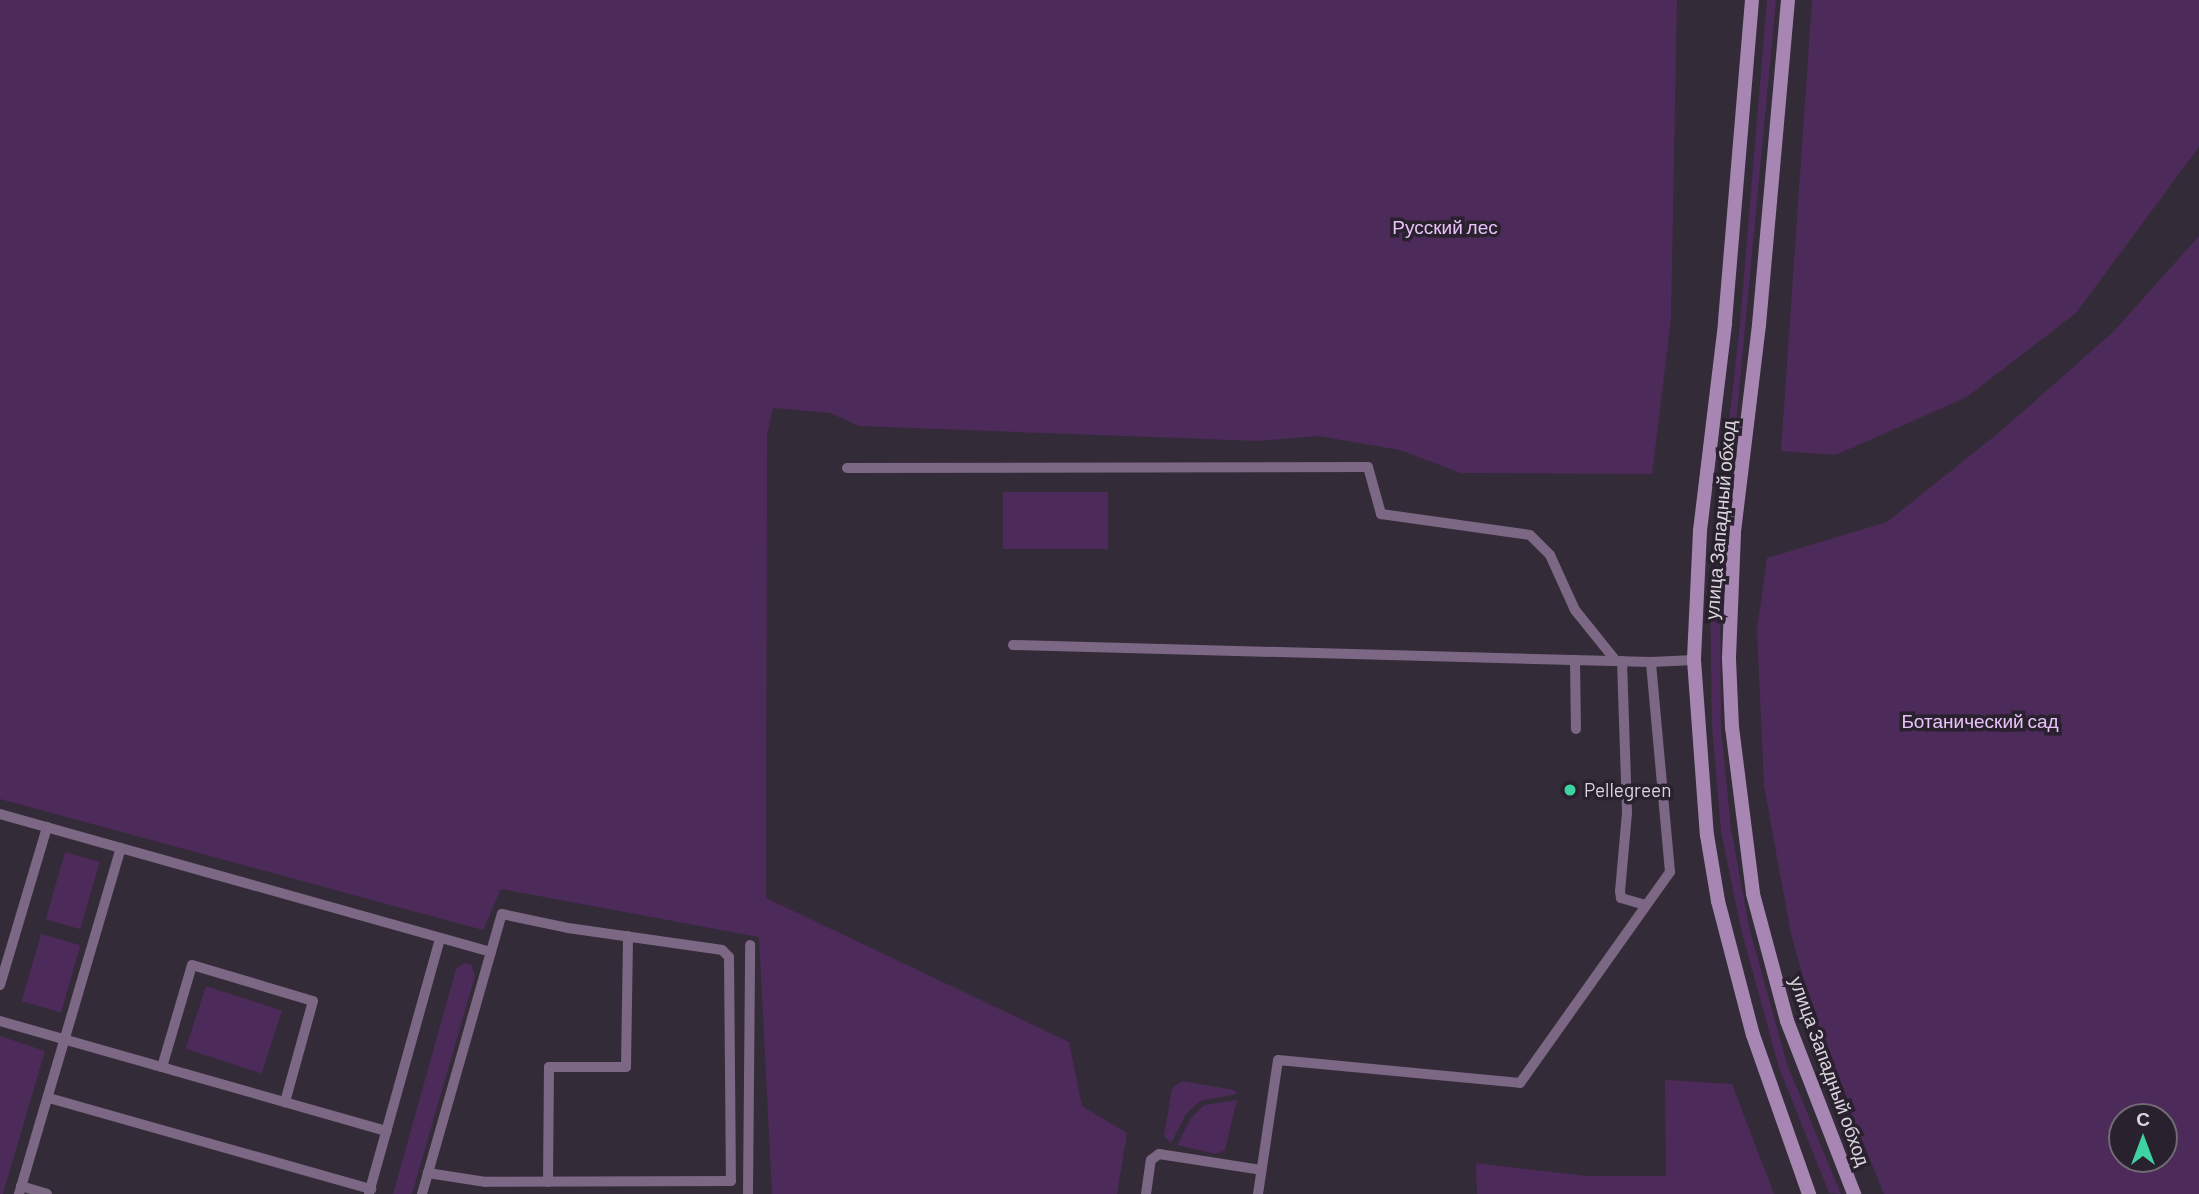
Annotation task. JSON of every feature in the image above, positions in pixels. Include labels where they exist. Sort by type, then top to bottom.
[{"type":"main road","name":"улица Западный обход","points":[[1752,0],[1725,324],[1700,531],[1694,660],[1707,835],[1718,901],[1753,1035],[1810,1194]]},
{"type":"main road","name":"улица Западный обход","points":[[1788,0],[1759,325],[1734,533],[1731,700],[1753,894],[1787,1021],[1854,1194]]},
{"type":"lane","points":[[847,468],[1368,467],[1381,514],[1530,535],[1550,555],[1575,610],[1619,660],[1627,813],[1619,891],[1621,898],[1645,905]]},
{"type":"lane","points":[[1013,645],[1651,662],[1694,660]]},
{"type":"lane","points":[[1574,660],[1576,729]]},
{"type":"lane","points":[[1258,1194],[1278,1060],[1520,1083],[1670,872],[1651,662]]},
{"type":"lane","points":[[0,814],[491,952]]},
{"type":"lane","points":[[0,985],[47,827]]},
{"type":"lane","points":[[47,1194],[20,1190],[67,1039],[121,848]]},
{"type":"lane","points":[[422,1194],[491,952],[502,914],[722,950],[729,957],[731,1181],[486,1182],[428,1173]]},
{"type":"lane","points":[[548,1182],[549,1067],[626,1067],[628,936]]},
{"type":"lane","points":[[49,1098],[370,1191],[440,939]]},
{"type":"lane","points":[[748,1194],[750,945]]},
{"type":"lane","points":[[162,1067],[192,965],[313,1001],[285,1102]]},
{"type":"lane","points":[[0,1021],[387,1131]]},
{"type":"lane","points":[[1146,1194],[1151,1160],[1159,1154],[1261,1170]]},
{"type":"green space","name":"Русский лес","points":[[0,0],[1677,0],[1671,319],[1652,474],[1461,473],[1400,450],[1318,436],[1259,441],[859,426],[830,413],[773,408],[767,436],[766,898],[1069,1042],[1082,1106],[1127,1133],[1117,1194],[772,1194],[759,937],[501,889],[483,930],[0,799]]},
{"type":"green space","points":[[1767,0],[1776,0],[1720,593],[1721,728],[1731,828],[1749,927],[1787,1064],[1841,1194],[1829,1193],[1779,1068],[1741,929],[1721,831],[1712,727],[1710,593],[1740,323]]},
{"type":"green space","points":[[1812,0],[2199,0],[2199,147],[2076,313],[1967,397],[1836,455],[1781,451]]},
{"type":"green space","name":"Ботанический сад","points":[[2199,236],[2199,1194],[1884,1194],[1819,1035],[1791,934],[1764,786],[1757,630],[1767,558],[1887,522],[2002,430],[2114,331]]},
{"type":"green space","points":[[1003,492],[1108,492],[1108,549],[1003,549]]},
{"type":"green space","points":[[65,852],[100,862],[80,929],[46,919]]},
{"type":"green space","points":[[41,934],[80,945],[61,1013],[22,1001]]},
{"type":"green space","points":[[465,963],[471,964],[475,976],[412,1194],[393,1194],[456,969]]},
{"type":"green space","points":[[206,986],[282,1011],[262,1073],[186,1049]]},
{"type":"green space","points":[[0,1036],[45,1051],[3,1194],[0,1194]]},
{"type":"green space","points":[[1665,1080],[1732,1084],[1774,1194],[1477,1194],[1476,1163],[1586,1176],[1666,1176]]},
{"type":"green space","points":[[1182,1081],[1234,1090],[1237,1094],[1200,1101],[1186,1114],[1171,1143],[1164,1136],[1172,1088]]},
{"type":"green space","points":[[1237,1100],[1225,1150],[1216,1154],[1177,1145],[1191,1118],[1204,1105]]},
{"type":"place","name":"Pellegreen","points":[[1570,790]]}]
